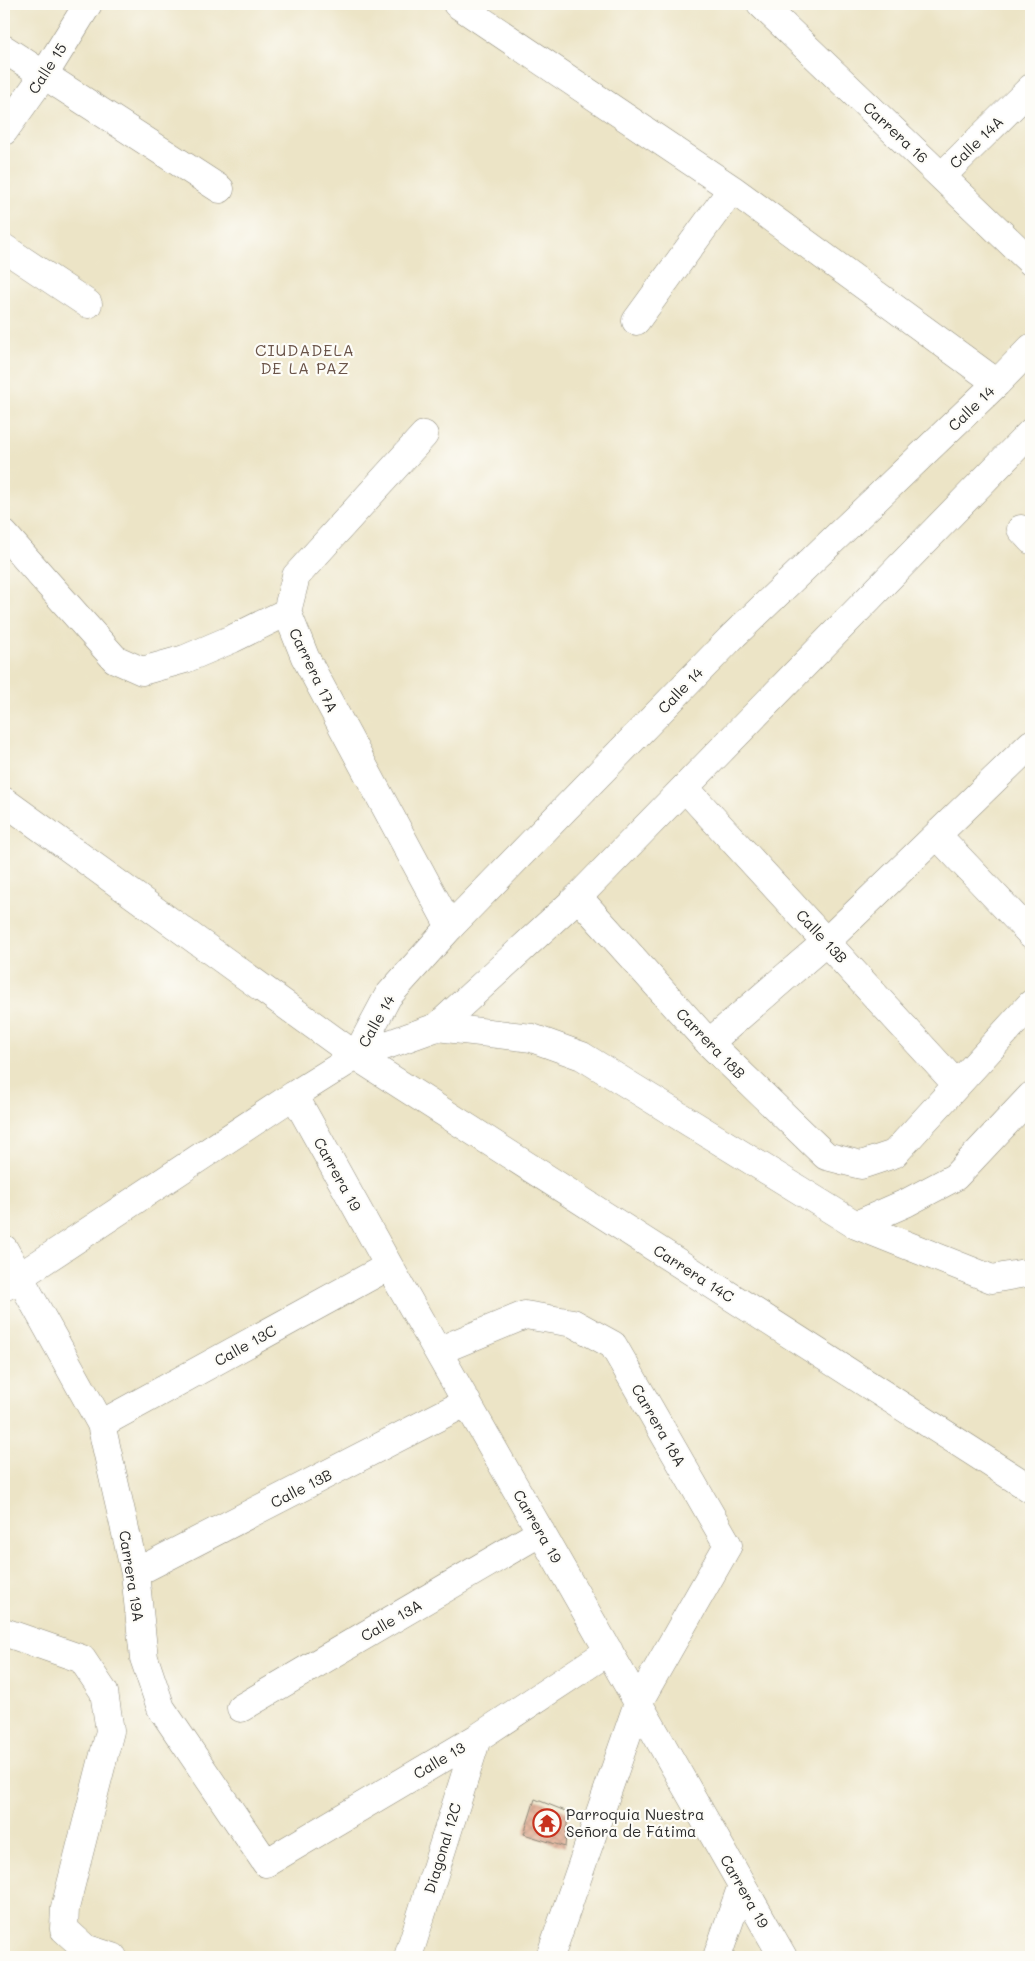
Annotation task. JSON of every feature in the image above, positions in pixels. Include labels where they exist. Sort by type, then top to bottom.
[{"type":"street","name":"Calle 15","points":[[4,131],[44,75],[88,4]]},
{"type":"street","points":[[457,4],[732,188],[997,383]]},
{"type":"street","name":"Carrera 16","points":[[761,4],[1031,262]]},
{"type":"street","points":[[4,49],[220,189]]},
{"type":"street","name":"Calle 14A","points":[[942,176],[1031,88]]},
{"type":"street","points":[[636,320],[732,188]]},
{"type":"street","points":[[4,248],[88,304]]},
{"type":"street","name":"Calle 14","points":[[356,1056],[388,996],[450,928],[734,635],[997,383],[1031,348]]},
{"type":"street","name":"Calle 14","points":[[11,1283],[356,1056],[437,1027],[578,897],[1031,432]]},
{"type":"street","name":"Carrera 17A","points":[[424,435],[296,576],[287,612],[305,656],[450,928]]},
{"type":"street","points":[[4,534],[115,659],[142,671],[185,659],[232,639],[287,612]]},
{"type":"street","points":[[709,1043],[827,941],[1031,744]]},
{"type":"street","name":"Calle 13B","points":[[685,788],[957,1085]]},
{"type":"street","name":"Carrera 14C","points":[[4,801],[356,1056],[1031,1489]]},
{"type":"street","points":[[937,835],[1031,934]]},
{"type":"street","name":"Carrera 18B","points":[[578,897],[709,1043],[826,1156],[861,1165],[894,1154],[957,1085]]},
{"type":"street","points":[[957,1085],[1031,1004]]},
{"type":"street","points":[[437,1027],[532,1038],[582,1056],[856,1225],[992,1279],[1031,1272]]},
{"type":"street","name":"Carrera 19","points":[[294,1095],[389,1266],[783,1957]]},
{"type":"street","points":[[856,1225],[906,1203],[954,1177],[1031,1096]]},
{"type":"street","name":"Carrera 19A","points":[[4,1248],[11,1283],[101,1424],[135,1573],[144,1658],[161,1708],[266,1863]]},
{"type":"street","name":"Calle 13C","points":[[101,1424],[389,1266]]},
{"type":"street","name":"Carrera 18A","points":[[438,1351],[525,1315],[573,1323],[613,1344],[728,1545],[638,1703]]},
{"type":"street","name":"Calle 13B","points":[[135,1573],[467,1402]]},
{"type":"street","name":"Calle 13A","points":[[241,1708],[541,1532]]},
{"type":"street","points":[[4,1632],[82,1659],[104,1692],[110,1731],[65,1908],[64,1929],[85,1948],[113,1957]]},
{"type":"street","name":"Calle 13","points":[[266,1863],[476,1738],[609,1651]]},
{"type":"street","points":[[550,1957],[638,1703]]},
{"type":"street","name":"Diagonal 12C","points":[[408,1957],[476,1738]]},
{"type":"street","points":[[717,1957],[742,1885]]},
{"type":"building","name":"Parroquia Nuestra Señora de Fátima","points":[[535,1799],[568,1812],[565,1847],[524,1834]]},
{"type":"place","name":"Parroquia Nuestra Señora de Fátima","points":[[547,1823]]},
{"type":"district","name":"CIUDADELA DE LA PAZ","points":[[305,358]]}]
